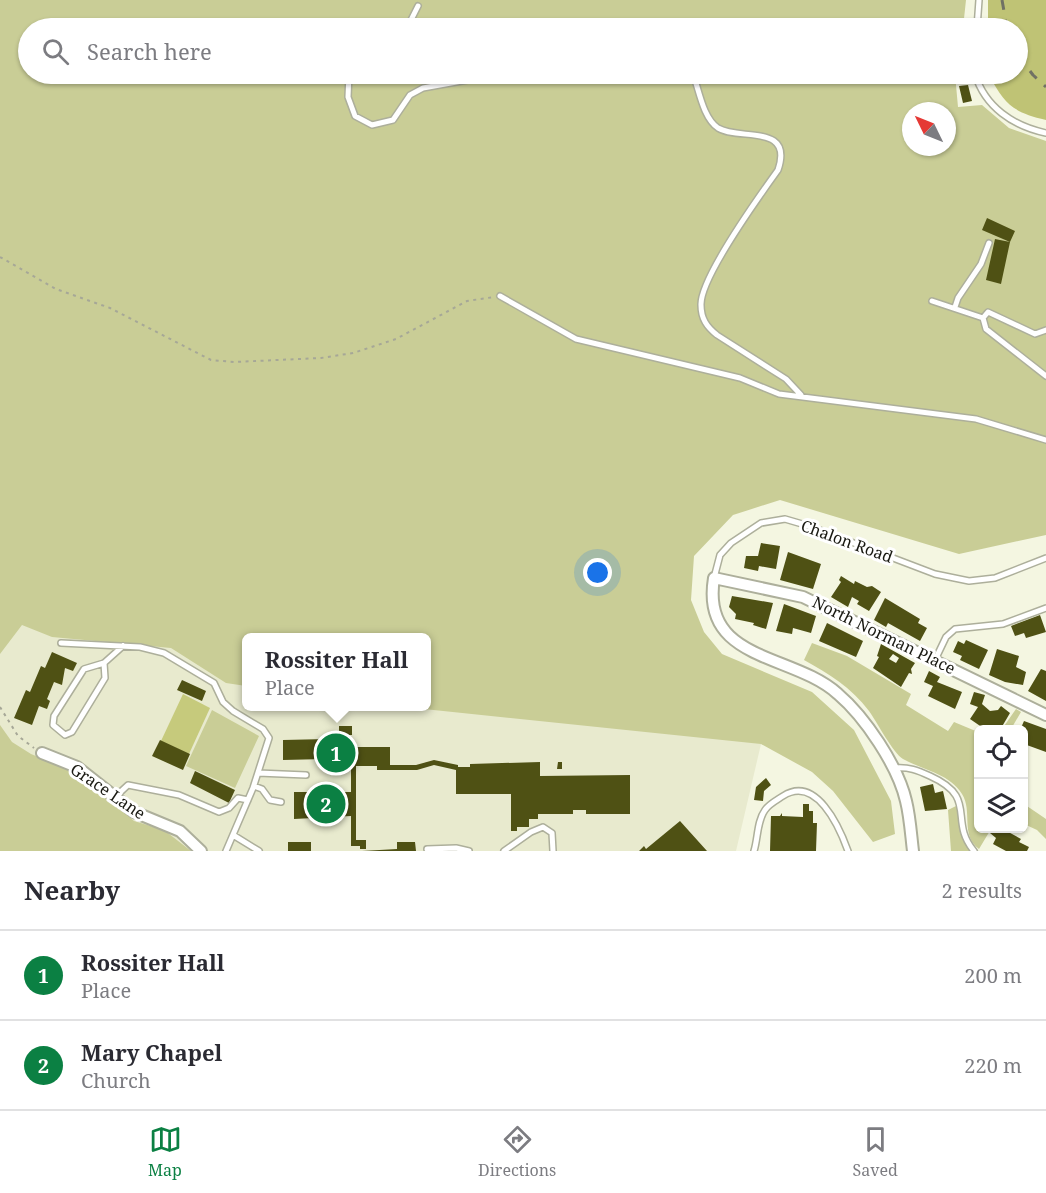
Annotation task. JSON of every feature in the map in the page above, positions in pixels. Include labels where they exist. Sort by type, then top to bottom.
[{"type":"street","name":"North Norman Place","points":[[714,578],[803,597],[1046,715]]},
{"type":"street","name":"Chalon Road","points":[[714,578],[712,605],[718,622],[728,636],[752,653],[806,672],[838,693],[867,727],[893,769],[906,801],[913,851]]},
{"type":"street","name":"Grace Lane","points":[[42,753],[77,767],[134,812],[180,831],[201,851]]},
{"type":"lane","points":[[978,18],[979,0]]},
{"type":"lane","points":[[412,18],[418,6]]},
{"type":"lane","points":[[349,84],[348,97],[355,116],[372,125],[393,120],[410,95],[423,88],[445,84]]},
{"type":"lane","points":[[697,84],[709,118],[717,127],[728,133],[761,134],[774,141],[780,148],[782,159],[778,170],[703,288],[701,317],[707,327],[717,335],[786,380],[801,395]]},
{"type":"lane","points":[[979,84],[984,96],[1003,114],[1026,128],[1046,133]]},
{"type":"lane","points":[[955,307],[958,297],[981,264],[988,243]]},
{"type":"lane","points":[[500,296],[576,339],[740,378],[779,394],[976,419],[1046,440]]},
{"type":"lane","points":[[932,301],[982,318],[986,329],[1046,376]]},
{"type":"lane","points":[[982,318],[988,312],[1035,334],[1046,330]]},
{"type":"lane","name":"Chalon Road","points":[[714,578],[720,555],[730,543],[761,523],[785,519],[935,574],[969,581],[995,578],[1046,558]]},
{"type":"lane","points":[[935,660],[946,637],[955,629],[1003,624],[1046,608]]},
{"type":"lane","points":[[61,643],[123,646],[164,652],[214,683],[223,702],[233,711],[263,729],[269,738],[254,786],[226,851]]},
{"type":"lane","points":[[104,663],[105,678],[72,732],[65,735],[52,725],[54,716],[84,669],[104,663],[123,646]]},
{"type":"lane","points":[[893,769],[910,767],[947,784],[954,790],[961,802],[962,826],[967,843],[974,851]]},
{"type":"lane","points":[[258,773],[306,775]]},
{"type":"lane","points":[[115,797],[128,785],[178,795],[216,812],[229,808],[240,797],[248,800]]},
{"type":"lane","points":[[254,786],[262,789],[270,800],[282,802]]},
{"type":"lane","points":[[754,851],[765,810],[788,793],[799,790],[811,793],[822,803],[834,821],[848,851]]},
{"type":"lane","points":[[504,851],[531,832],[543,827],[552,833],[553,851]]},
{"type":"lane","points":[[233,835],[259,851]]},
{"type":"lane","points":[[427,849],[456,848],[469,851]]},
{"type":"path","points":[[0,257],[56,289],[110,308],[211,360],[234,362],[353,354],[396,339],[467,301],[500,296]]},
{"type":"path","points":[[0,707],[18,736],[42,753]]},
{"type":"shaded area","points":[[0,0],[966,0],[964,18],[18,18],[18,84],[956,84],[958,107],[982,105],[1009,128],[1046,141],[1046,535],[959,554],[780,500],[733,515],[694,556],[691,600],[704,632],[722,654],[812,692],[854,730],[891,801],[895,834],[873,842],[833,791],[812,772],[761,744],[431,710],[431,633],[242,633],[242,685],[226,683],[171,648],[52,637],[22,625],[0,654]]},
{"type":"shaded area","points":[[988,0],[1046,0],[1046,120],[1025,114],[1011,106],[994,84],[1028,84],[1028,18],[988,18]]},
{"type":"shaded area","points":[[26,603],[242,656],[242,711],[431,711],[431,706],[764,718],[761,744],[736,851],[130,851],[0,754],[0,637]]},
{"type":"shaded area","points":[[812,643],[847,656],[911,694],[906,705],[948,731],[954,722],[974,730],[974,833],[989,833],[979,849],[970,837],[967,808],[957,787],[943,777],[899,756],[869,711],[855,695],[831,676],[804,660]]},
{"type":"shaded area","points":[[183,694],[210,708],[189,754],[161,741]]},
{"type":"shaded area","points":[[1016,709],[1021,712],[1013,725],[1005,725]]},
{"type":"shaded area","points":[[212,710],[259,736],[235,788],[186,766]]},
{"type":"shaded area","points":[[0,725],[12,742],[31,754],[82,775],[134,821],[164,830],[191,851],[0,851]]},
{"type":"shaded area","points":[[958,805],[965,843],[973,851],[951,851],[948,810]]},
{"type":"shaded area","points":[[1028,807],[1046,819],[1046,839],[1037,830],[1028,826]]},
{"type":"building","points":[[968,85],[972,101],[963,103],[959,86]]},
{"type":"building","points":[[987,218],[1015,231],[1010,242],[982,230]]},
{"type":"building","points":[[995,239],[1010,242],[1001,284],[986,280]]},
{"type":"building","points":[[761,543],[780,546],[776,569],[759,566],[758,571],[744,568],[746,556],[758,556]]},
{"type":"building","points":[[788,552],[821,564],[813,589],[780,580]]},
{"type":"building","points":[[841,576],[854,584],[855,581],[867,587],[872,586],[881,592],[869,611],[857,604],[859,601],[852,597],[848,607],[831,597],[841,582],[839,580]]},
{"type":"building","points":[[732,596],[773,603],[766,629],[753,625],[754,623],[735,619],[736,614],[729,607]]},
{"type":"building","points":[[885,598],[920,619],[918,623],[927,628],[920,641],[888,623],[886,627],[874,620]]},
{"type":"building","points":[[784,604],[816,616],[811,633],[793,628],[792,634],[776,631]]},
{"type":"building","points":[[1040,615],[1046,632],[1026,638],[1024,633],[1015,636],[1011,626]]},
{"type":"building","points":[[827,623],[863,641],[856,657],[819,641]]},
{"type":"building","points":[[966,640],[988,650],[979,669],[960,660],[962,656],[953,652],[958,641],[964,644]]},
{"type":"building","points":[[881,644],[915,663],[911,669],[912,674],[909,673],[901,687],[873,668],[879,657],[877,656]],"holes":[[[893,654],[899,658],[896,663],[889,659]]]},
{"type":"building","points":[[997,649],[1019,656],[1016,667],[1026,672],[1023,685],[1005,682],[989,675]]},
{"type":"building","points":[[52,652],[77,663],[73,671],[65,668],[62,685],[54,682],[47,699],[50,701],[47,709],[39,706],[32,725],[14,718],[26,690],[30,692],[41,666],[45,668]]},
{"type":"building","points":[[1041,669],[1046,671],[1046,701],[1028,691]]},
{"type":"building","points":[[929,671],[940,677],[937,682],[962,692],[955,709],[928,696],[933,686],[924,682]]},
{"type":"building","points":[[182,680],[206,691],[202,701],[177,690]]},
{"type":"building","points":[[974,692],[985,695],[982,704],[990,711],[998,710],[1001,706],[1010,713],[1003,725],[979,725],[970,719],[978,707],[970,704]]},
{"type":"building","points":[[1024,721],[1046,729],[1046,752],[1028,745],[1028,725],[1022,725]]},
{"type":"building","points":[[339,726],[352,726],[352,735],[339,735]]},
{"type":"building","points":[[327,739],[327,747],[390,747],[390,765],[416,765],[434,760],[458,765],[458,767],[470,767],[470,764],[540,762],[540,776],[630,775],[630,814],[586,814],[586,810],[573,810],[573,814],[538,814],[538,819],[529,819],[529,827],[517,827],[517,831],[511,831],[511,794],[456,794],[456,770],[434,765],[417,770],[377,770],[377,766],[356,766],[356,840],[366,840],[366,849],[360,849],[360,846],[351,846],[351,816],[294,819],[294,792],[351,792],[351,766],[325,766],[325,759],[283,760],[283,740]]},
{"type":"building","points":[[160,740],[190,754],[183,770],[152,756]]},
{"type":"building","points":[[558,762],[562,762],[562,769],[557,769]]},
{"type":"building","points":[[195,771],[235,790],[229,803],[190,783]]},
{"type":"building","points":[[766,778],[771,785],[764,791],[763,801],[754,800],[756,787]]},
{"type":"building","points":[[933,784],[935,793],[943,791],[947,809],[925,811],[920,787]]},
{"type":"building","points":[[803,804],[809,804],[809,811],[813,811],[813,823],[817,823],[816,851],[770,851],[771,816],[780,816],[782,813],[782,816],[803,817]]},
{"type":"building","points":[[680,821],[707,851],[639,851],[644,846],[646,849]]},
{"type":"building","points":[[990,833],[1010,833],[1021,839],[1019,842],[1029,847],[1027,851],[1006,851],[993,844],[996,838]]},
{"type":"building","points":[[288,842],[311,842],[311,851],[288,851]]},
{"type":"building","points":[[397,842],[415,842],[416,851],[362,851],[397,849]]},
{"type":"railway","points":[[1002,0],[1005,18]]},
{"type":"railway","points":[[1028,68],[1046,87]]},
{"type":"place","name":"Rossiter Hall","points":[[336,753]]},
{"type":"place","name":"Mary Chapel","points":[[326,804]]}]
